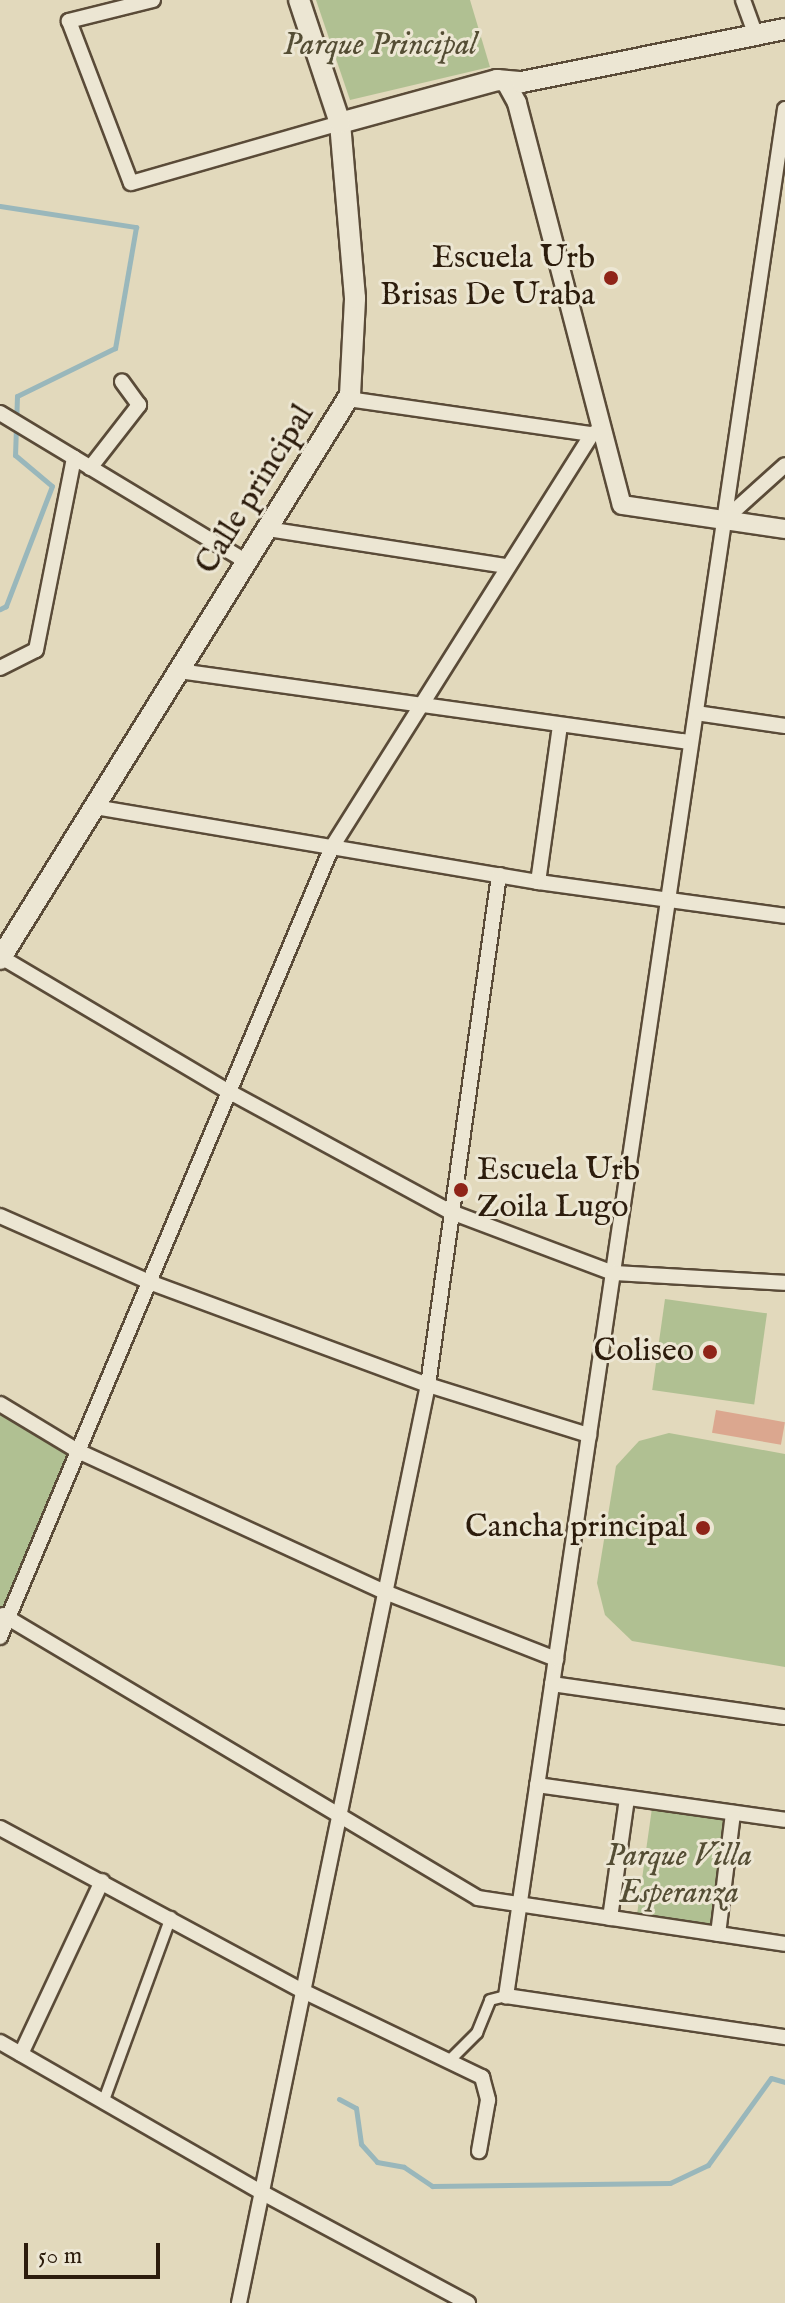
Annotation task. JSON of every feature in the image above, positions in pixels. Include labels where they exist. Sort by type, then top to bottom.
[{"type":"main road","name":"Calle principal","points":[[0,958],[348,399],[355,298],[340,123],[299,0]]},
{"type":"main road","points":[[340,123],[505,81],[522,82],[785,29]]},
{"type":"street","points":[[153,0],[69,21],[131,183],[340,123]]},
{"type":"street","points":[[743,0],[756,35]]},
{"type":"street","points":[[505,81],[517,103],[597,431],[622,505],[785,529]]},
{"type":"street","points":[[506,1996],[785,109]]},
{"type":"street","points":[[90,468],[139,405],[122,382]]},
{"type":"street","points":[[348,399],[597,431]]},
{"type":"street","points":[[0,413],[247,562]]},
{"type":"street","points":[[0,1637],[4,1616],[152,1283],[226,1090],[332,847],[416,707],[597,431]]},
{"type":"street","points":[[0,668],[36,650],[74,458]]},
{"type":"street","points":[[724,520],[785,465]]},
{"type":"street","points":[[267,529],[506,566]]},
{"type":"street","points":[[179,671],[416,707],[689,742]]},
{"type":"street","points":[[696,713],[785,726]]},
{"type":"street","points":[[538,882],[560,726]]},
{"type":"street","points":[[95,807],[538,882],[785,916]]},
{"type":"street","points":[[239,2303],[428,1385],[499,875]]},
{"type":"street","points":[[0,958],[226,1090],[451,1212],[613,1273],[785,1283]]},
{"type":"street","points":[[2,1221],[152,1283],[428,1385],[589,1435]]},
{"type":"street","points":[[0,1404],[78,1451],[385,1592],[556,1659]]},
{"type":"street","points":[[4,1616],[478,1898],[785,1944]]},
{"type":"street","points":[[552,1684],[785,1717]]},
{"type":"street","points":[[537,1785],[785,1820]]},
{"type":"street","points":[[610,1918],[627,1798]]},
{"type":"street","points":[[718,1934],[733,1813]]},
{"type":"street","points":[[0,1828],[171,1917],[303,1991],[482,2077],[488,2100],[479,2151]]},
{"type":"street","points":[[21,2054],[102,1881]]},
{"type":"street","points":[[104,2100],[171,1917]]},
{"type":"street","points":[[449,2061],[477,2033],[490,2000],[506,1996],[785,2037]]},
{"type":"street","points":[[0,2042],[261,2192],[468,2303]]},
{"type":"green space","name":"Parque Principal","points":[[316,0],[470,0],[490,67],[350,100]]},
{"type":"green space","name":"Coliseo","points":[[665,1299],[767,1313],[754,1404],[652,1390]]},
{"type":"green space","points":[[0,1405],[78,1451],[8,1618],[0,1614]]},
{"type":"green space","name":"Cancha principal","points":[[669,1433],[785,1454],[785,1667],[632,1641],[605,1615],[597,1583],[616,1466],[639,1441]]},
{"type":"green space","name":"Parque Villa Esperanza","points":[[652,1808],[726,1818],[711,1924],[637,1914]]},
{"type":"building","points":[[716,1410],[785,1422],[781,1445],[712,1433]]},
{"type":"waterway","points":[[0,206],[136,227],[115,348],[17,396],[15,455],[52,486],[6,606],[0,609]]},
{"type":"waterway","points":[[339,2099],[356,2108],[361,2144],[377,2162],[404,2167],[432,2186],[670,2183],[708,2165],[771,2078],[785,2082]]},
{"type":"place","name":"Escuela Urb Brisas De Uraba","points":[[611,278]]},
{"type":"place","name":"Escuela Urb Zoila Lugo","points":[[461,1190]]},
{"type":"place","name":"Coliseo","points":[[710,1352]]},
{"type":"place","name":"Cancha principal","points":[[703,1528]]}]
